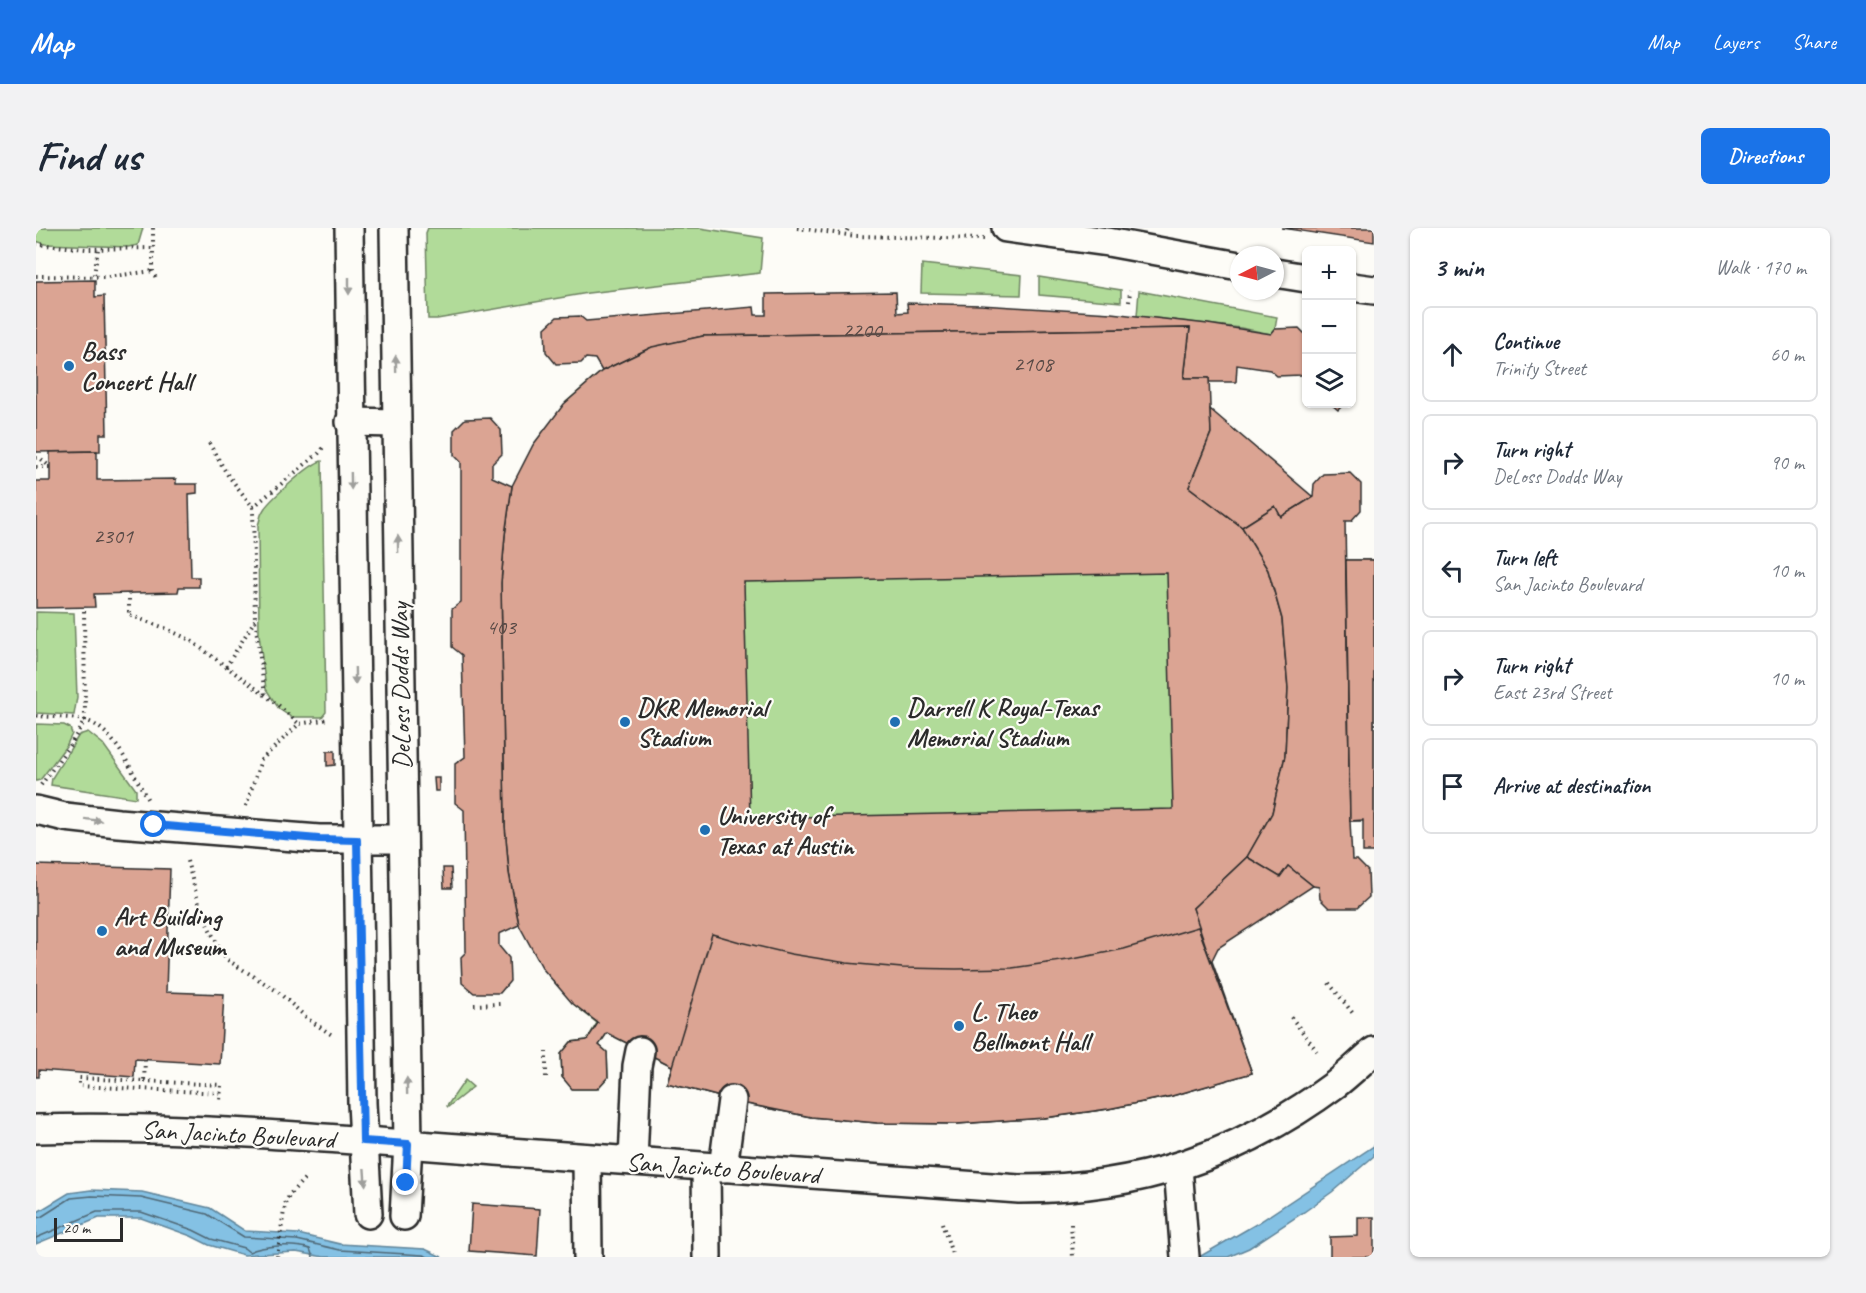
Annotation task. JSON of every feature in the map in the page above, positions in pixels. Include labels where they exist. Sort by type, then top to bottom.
[{"type":"street","name":"DeLoss Dodds Way","points":[[349,228],[357,840],[363,1141],[368,1214]]},
{"type":"street","name":"DeLoss Dodds Way","points":[[394,228],[408,1144],[405,1216]]},
{"type":"street","points":[[1006,228],[1108,242],[1230,264]]},
{"type":"street","points":[[1284,274],[1302,277]]},
{"type":"street","points":[[1356,288],[1374,290]]},
{"type":"street","points":[[350,422],[396,423]]},
{"type":"street","points":[[353,576],[399,575]]},
{"type":"street","points":[[38,798],[65,817],[118,823],[319,839],[403,839]]},
{"type":"street","points":[[633,1161],[637,1066],[640,1051]]},
{"type":"street","name":"San Jacinto Boulevard","points":[[36,1129],[109,1127],[363,1141],[1029,1189],[1095,1185],[1137,1178],[1178,1167],[1225,1149],[1265,1130],[1337,1083],[1374,1051]]},
{"type":"street","points":[[707,1257],[715,1167],[732,1100]]},
{"type":"street","points":[[587,1158],[588,1257]]},
{"type":"street","points":[[1178,1167],[1185,1257]]},
{"type":"path","points":[[153,228],[153,271],[158,280]]},
{"type":"path","points":[[36,243],[98,249],[153,248]]},
{"type":"path","points":[[94,275],[98,249]]},
{"type":"path","points":[[36,276],[94,275],[107,277],[153,271]]},
{"type":"path","points":[[1129,303],[1130,290]]},
{"type":"path","points":[[209,443],[227,474],[253,507],[255,620],[265,695]]},
{"type":"path","points":[[253,507],[319,453],[324,446]]},
{"type":"path","points":[[36,458],[40,458],[50,467],[36,467]]},
{"type":"path","points":[[129,593],[129,615],[165,628],[189,640],[265,695],[299,724]]},
{"type":"path","points":[[38,798],[85,720],[84,608]]},
{"type":"path","points":[[226,666],[255,620]]},
{"type":"path","points":[[36,716],[85,720],[98,727],[113,740],[149,803]]},
{"type":"path","points":[[246,806],[261,760],[299,724],[329,719]]},
{"type":"path","points":[[187,861],[201,911],[226,959],[277,991],[308,1019],[333,1035]]},
{"type":"path","points":[[1329,983],[1355,1016]]},
{"type":"path","points":[[474,1005],[500,1004]]},
{"type":"path","points":[[1291,1017],[1317,1051]]},
{"type":"path","points":[[546,1052],[546,1077]]},
{"type":"path","points":[[144,1081],[145,1060]]},
{"type":"path","points":[[220,1101],[221,1093],[221,1085],[79,1078],[79,1086],[221,1093]]},
{"type":"path","points":[[277,1257],[285,1204],[290,1194],[306,1177]]},
{"type":"path","points":[[942,1223],[953,1257]]},
{"type":"path","points":[[1071,1224],[1073,1257]]},
{"type":"green space","points":[[36,228],[143,228],[138,245],[128,247],[45,244],[36,241]]},
{"type":"green space","points":[[428,228],[700,228],[763,238],[760,273],[588,293],[428,319],[426,233]]},
{"type":"green space","points":[[922,264],[1022,275],[1021,295],[921,293]]},
{"type":"green space","points":[[1039,277],[1121,290],[1121,302],[1039,295]]},
{"type":"green space","points":[[1139,291],[1277,317],[1275,329],[1271,334],[1241,328],[1137,316]]},
{"type":"green space","name":"Darrell K Royal-Texas Memorial Stadium","points":[[1190,328],[1193,908],[1172,1096],[1108,1109],[1044,1118],[747,1104],[667,1083],[672,1066],[607,1033],[599,1045],[607,1052],[608,1077],[597,1089],[573,1089],[562,1077],[561,1054],[571,1042],[587,1040],[597,1023],[572,1003],[566,402],[602,371]]},
{"type":"green space","points":[[322,461],[326,712],[322,717],[291,717],[279,709],[266,689],[259,634],[258,525],[262,513],[272,500],[300,475]]},
{"type":"green space","points":[[36,612],[74,613],[77,697],[74,715],[36,713]]},
{"type":"green space","points":[[36,724],[64,725],[70,728],[72,734],[66,746],[44,775],[36,781]]},
{"type":"green space","points":[[88,732],[103,744],[136,790],[136,798],[51,785],[52,778],[79,735]]},
{"type":"green space","points":[[465,1080],[473,1087],[448,1107],[447,1106]]},
{"type":"water","points":[[1374,1146],[1374,1156],[1332,1192],[1249,1248],[1228,1257],[1199,1257],[1258,1223]]},
{"type":"water","points":[[91,1190],[142,1192],[210,1208],[245,1231],[298,1234],[340,1244],[425,1249],[442,1257],[324,1257],[296,1252],[244,1255],[209,1245],[141,1218],[99,1218],[36,1244],[36,1213],[69,1193]]},
{"type":"building","points":[[1282,228],[1374,228],[1374,242]]},
{"type":"building","points":[[95,280],[95,297],[104,296],[107,434],[100,434],[100,451],[36,452],[36,281]]},
{"type":"building","points":[[896,292],[897,313],[908,312],[907,303],[980,305],[1111,313],[1271,334],[1275,329],[1299,328],[1302,331],[1302,374],[1277,376],[1270,370],[1237,365],[1236,382],[1209,382],[1209,378],[1184,378],[1190,328],[703,336],[650,348],[602,371],[595,359],[586,358],[581,363],[556,364],[546,352],[545,328],[557,317],[580,316],[586,321],[754,307],[755,315],[766,315],[766,294]]},
{"type":"building","name":"Darrell K Royal-Texas Memorial Stadium","points":[[1190,328],[1184,378],[1209,378],[1211,433],[1189,487],[1242,527],[1268,570],[1282,619],[1288,688],[1285,756],[1272,813],[1247,857],[1193,908],[1252,1073],[1172,1096],[1108,1109],[1044,1118],[957,1124],[877,1123],[811,1117],[747,1104],[667,1083],[672,1066],[607,1033],[599,1045],[607,1052],[608,1077],[597,1089],[572,1089],[562,1077],[561,1054],[571,1042],[587,1040],[598,1023],[572,1003],[543,969],[519,925],[509,873],[505,826],[501,583],[512,486],[533,445],[564,404],[602,371],[652,347],[703,336]],"holes":[[[1167,573],[1173,809],[750,818],[744,582]]]},
{"type":"building","points":[[1210,409],[1313,497],[1281,517],[1275,506],[1242,527],[1189,487],[1211,433]]},
{"type":"building","points":[[490,418],[501,430],[502,454],[492,464],[492,477],[512,486],[501,583],[505,826],[509,873],[519,925],[499,934],[499,946],[509,958],[510,981],[500,993],[474,993],[462,983],[461,957],[466,952],[464,810],[455,803],[455,764],[465,757],[462,655],[452,647],[452,609],[461,602],[461,462],[454,455],[454,430],[465,419]]},
{"type":"building","points":[[97,451],[97,480],[176,479],[176,484],[197,484],[197,493],[189,494],[191,577],[199,577],[199,587],[179,587],[178,592],[94,594],[95,607],[36,608],[36,481],[50,481],[50,452]]},
{"type":"building","points":[[1350,473],[1361,484],[1361,510],[1351,521],[1345,521],[1350,821],[1352,860],[1357,860],[1368,871],[1369,897],[1357,908],[1329,908],[1320,899],[1319,887],[1313,886],[1288,866],[1280,877],[1247,857],[1272,813],[1285,756],[1288,688],[1282,619],[1268,570],[1242,527],[1275,506],[1281,517],[1313,497],[1314,484],[1323,474]]},
{"type":"building","points":[[1346,560],[1374,560],[1374,821],[1350,821]]},
{"type":"building","points":[[1346,560],[1374,560],[1374,852],[1363,852],[1363,820],[1350,821]]},
{"type":"building","points":[[327,751],[335,751],[335,765],[327,766]]},
{"type":"building","points":[[434,778],[439,778],[439,791],[435,791]]},
{"type":"building","points":[[1247,857],[1280,877],[1288,866],[1313,886],[1218,948],[1211,962],[1193,908]]},
{"type":"building","name":"Art Building and Museum","points":[[36,865],[170,869],[166,992],[224,994],[220,1064],[135,1059],[134,1077],[39,1070],[39,1077],[36,1077]]},
{"type":"building","points":[[443,868],[451,868],[452,888],[444,888]]},
{"type":"building","name":"L. Theo Bellmont Hall","points":[[1198,927],[1252,1073],[1172,1096],[1108,1109],[1044,1118],[957,1124],[877,1123],[811,1117],[747,1104],[667,1083],[712,934],[791,954],[847,963],[902,968],[956,969],[1012,968],[1068,960],[1124,949]]},
{"type":"building","points":[[472,1204],[540,1209],[537,1256],[469,1251]]},
{"type":"building","points":[[1358,1217],[1374,1217],[1374,1257],[1330,1257],[1330,1237],[1358,1236]]},
{"type":"place","name":"Bass Concert Hall","points":[[69,366]]},
{"type":"place","name":"DKR Memorial Stadium","points":[[625,722]]},
{"type":"place","name":"Darrell K Royal-Texas Memorial Stadium","points":[[895,722]]},
{"type":"place","name":"University of Texas at Austin","points":[[705,830]]},
{"type":"place","name":"Art Building and Museum","points":[[102,931]]},
{"type":"place","name":"L. Theo Bellmont Hall","points":[[959,1026]]},
{"type":"route","points":[[154,825],[319,839],[357,840],[363,1141],[408,1144],[406,1183]]}]
